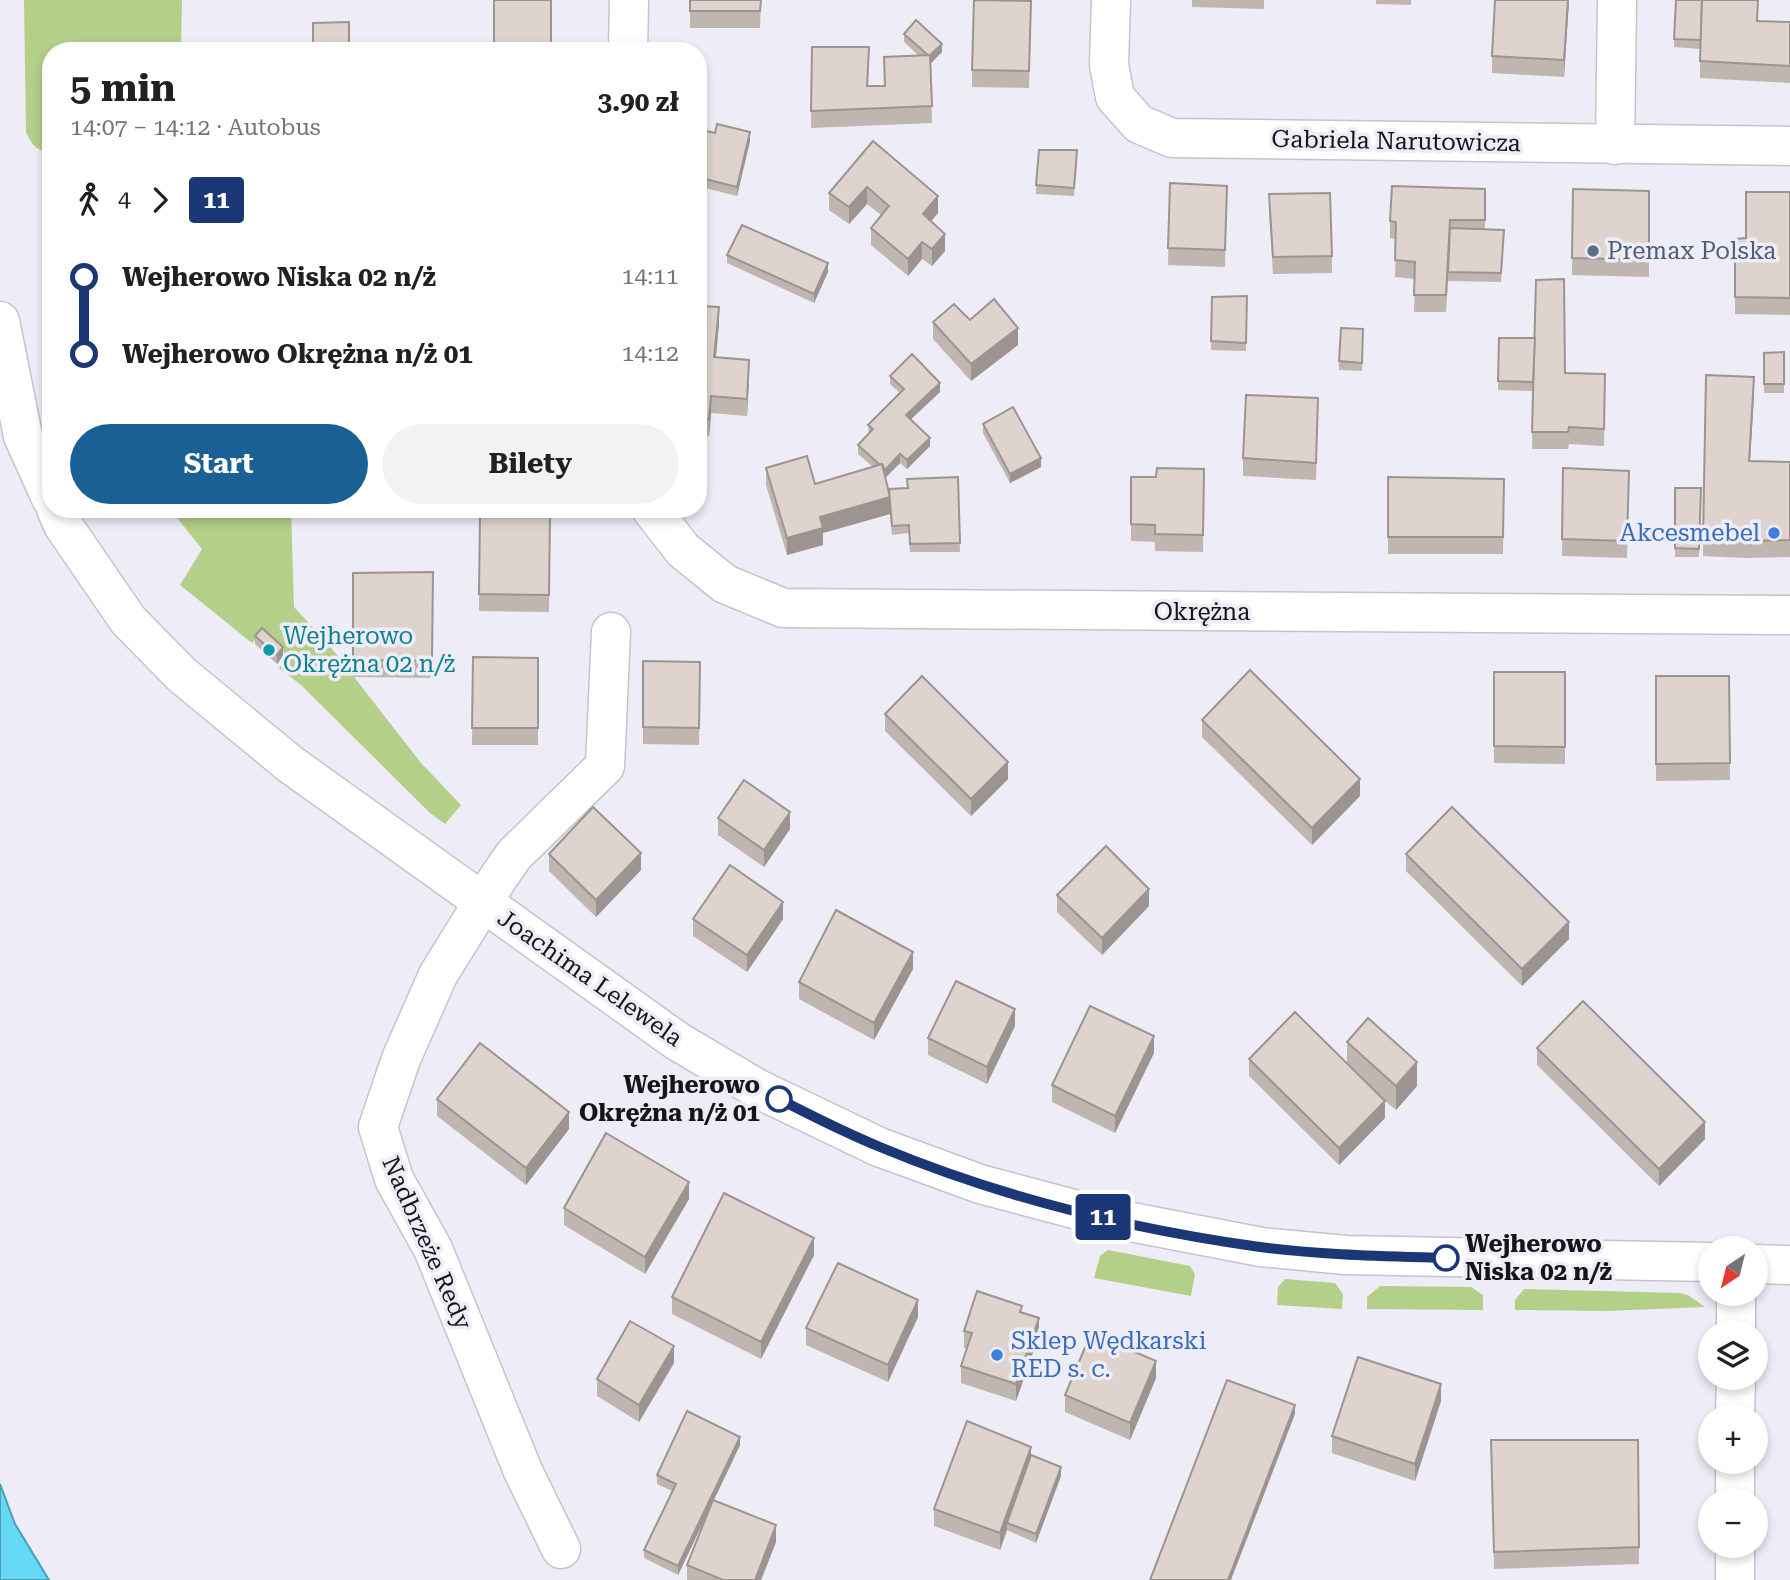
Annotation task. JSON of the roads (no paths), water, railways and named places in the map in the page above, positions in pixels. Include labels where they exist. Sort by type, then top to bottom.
[{"type":"street","points":[[628,42],[629,0]]},
{"type":"street","name":"Gabriela Narutowicza","points":[[1111,0],[1110,65],[1115,97],[1139,124],[1172,138],[1790,146]]},
{"type":"street","points":[[1615,145],[1617,0]]},
{"type":"street","points":[[0,321],[23,436],[42,478]]},
{"type":"street","name":"Joachima Lelewela","points":[[60,518],[128,620],[182,675],[290,764],[677,1041],[758,1089],[879,1147],[980,1184],[1100,1216],[1261,1247],[1345,1255],[1698,1262]]},
{"type":"street","name":"Okrężna","points":[[658,518],[683,550],[724,584],[783,608],[1790,615]]},
{"type":"street","name":"Nadbrzeże Redy","points":[[561,1549],[523,1471],[433,1249],[394,1179],[378,1127],[401,1059],[438,975],[514,855],[605,766],[611,632]]},
{"type":"street","points":[[1768,1264],[1790,1265]]},
{"type":"street","points":[[1735,1558],[1735,1580]]},
{"type":"water","points":[[0,1484],[15,1524],[49,1580],[0,1580]]},
{"type":"place","name":"Premax Polska","points":[[1593,251]]},
{"type":"place","name":"Akcesmebel","points":[[1774,533]]},
{"type":"place","name":"Wejherowo Okrężna 02 n/ż","points":[[269,650]]},
{"type":"place","name":"Wejherowo Okrężna n/ż 01","points":[[779,1099]]},
{"type":"place","name":"Wejherowo Niska 02 n/ż","points":[[1446,1258]]},
{"type":"place","name":"Sklep Wędkarski RED s. c.","points":[[997,1355]]}]
